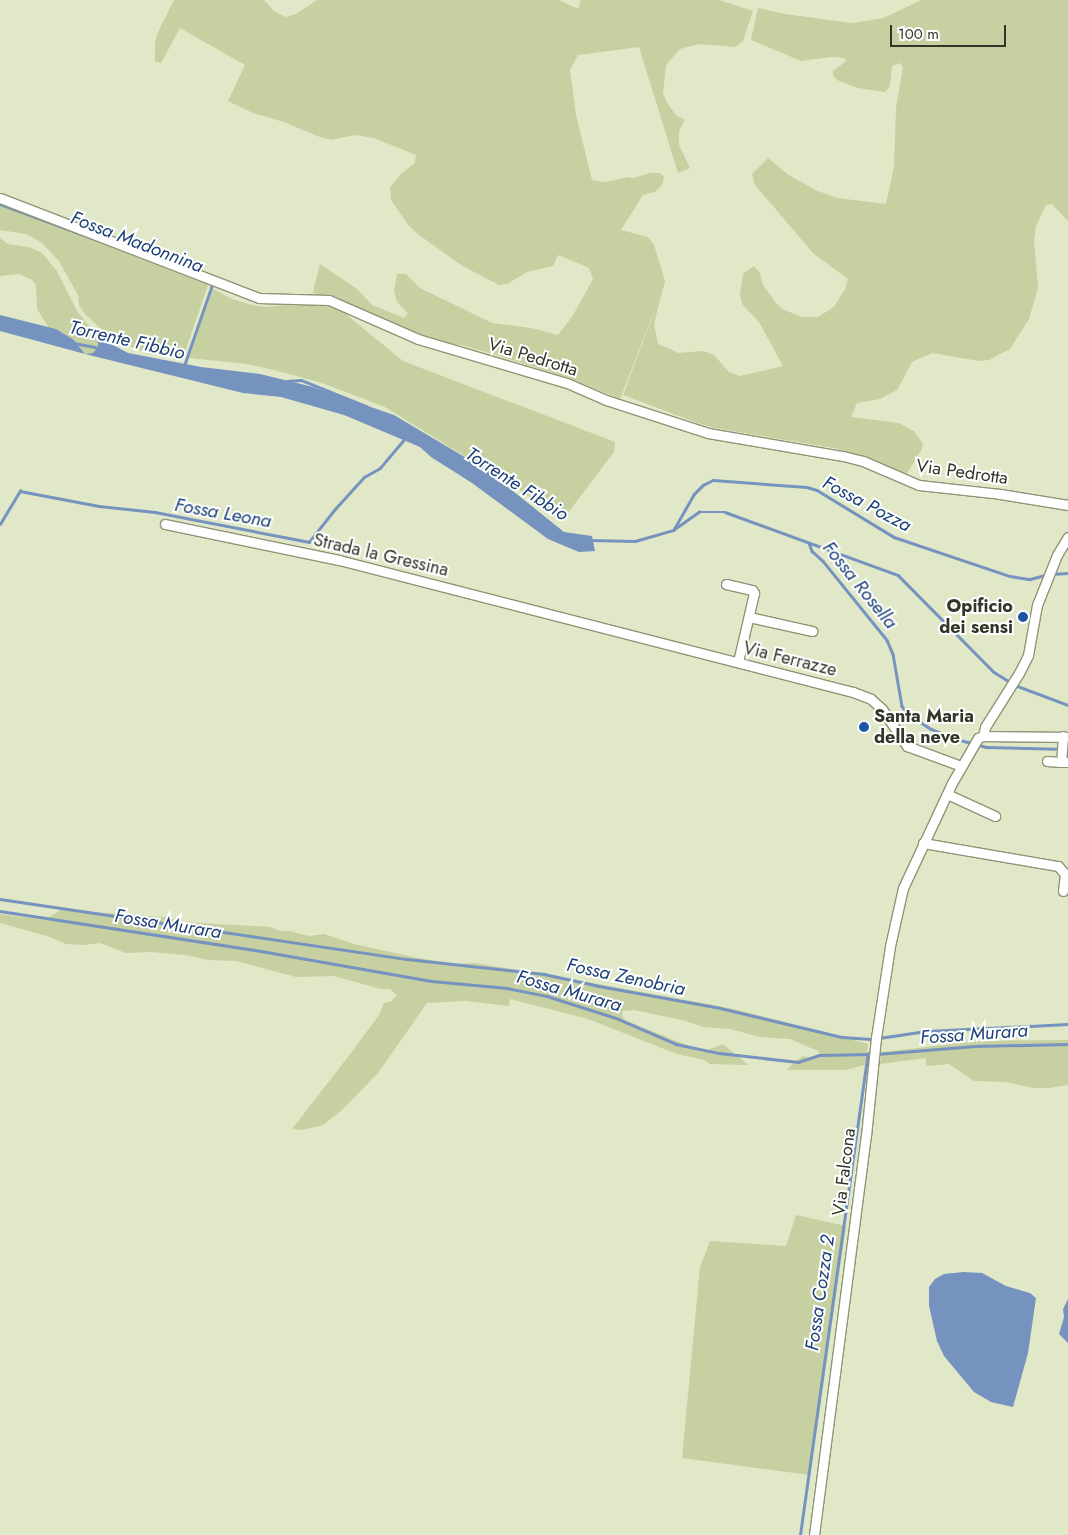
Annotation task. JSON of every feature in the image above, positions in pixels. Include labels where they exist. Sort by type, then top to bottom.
[{"type":"street","name":"Via Pedrotta","points":[[0,198],[259,298],[329,300],[418,339],[567,383],[606,400],[708,433],[863,461],[919,485],[1010,495],[1068,505]]},
{"type":"street","name":"Strada la Gressina","points":[[165,524],[339,560],[588,624]]},
{"type":"street","points":[[1063,891],[1065,874],[1058,866],[923,842],[961,766],[970,750],[981,737],[985,727],[1004,694],[1019,673],[1028,655],[1037,605],[1048,574],[1068,537]]},
{"type":"street","points":[[726,584],[752,590],[754,593],[738,662]]},
{"type":"street","points":[[749,617],[812,631]]},
{"type":"street","name":"Via Ferrazze","points":[[588,624],[844,690],[871,699],[882,709],[908,746],[961,766]]},
{"type":"street","points":[[981,737],[1064,750]]},
{"type":"street","points":[[1047,761],[1064,750]]},
{"type":"street","points":[[947,794],[994,816]]},
{"type":"street","name":"Via Falcona","points":[[814,1535],[866,1136],[875,1049],[895,916],[903,888],[923,842]]},
{"type":"green space","points":[[174,0],[264,0],[274,11],[286,17],[296,14],[317,0],[559,0],[578,9],[581,0],[719,0],[753,11],[743,41],[735,47],[699,44],[680,49],[666,65],[663,93],[667,103],[677,116],[685,120],[679,131],[679,145],[690,168],[678,173],[639,47],[578,55],[570,70],[576,115],[592,180],[605,182],[629,177],[633,178],[650,173],[660,173],[664,177],[662,185],[655,192],[643,195],[621,230],[648,237],[654,245],[665,281],[654,324],[658,344],[679,353],[703,351],[714,355],[729,372],[740,376],[783,366],[759,322],[742,304],[740,294],[743,274],[754,266],[760,273],[763,285],[776,303],[782,309],[802,317],[818,317],[834,307],[845,289],[848,279],[813,253],[755,185],[752,174],[768,158],[790,176],[818,191],[837,198],[886,204],[894,167],[896,108],[903,67],[900,63],[892,66],[890,86],[885,92],[858,88],[837,80],[833,75],[833,71],[846,61],[845,58],[831,57],[801,61],[751,40],[758,8],[785,14],[852,23],[884,18],[921,0],[1068,0],[1068,221],[1052,204],[1046,205],[1036,226],[1034,241],[1038,288],[1029,319],[1010,349],[989,360],[979,361],[932,353],[912,362],[897,390],[880,399],[857,403],[851,417],[899,423],[914,431],[919,438],[923,444],[922,449],[906,475],[877,461],[834,448],[715,428],[623,395],[662,291],[620,399],[572,379],[483,351],[461,345],[425,341],[400,332],[313,292],[320,264],[357,289],[372,305],[404,318],[408,313],[397,302],[394,291],[397,274],[406,274],[420,288],[492,323],[531,328],[558,335],[572,317],[593,279],[589,268],[558,255],[553,266],[527,272],[507,284],[499,285],[461,265],[409,226],[391,200],[390,187],[401,174],[415,163],[416,155],[374,138],[355,135],[331,140],[317,136],[284,122],[253,113],[228,101],[245,65],[180,28],[161,63],[155,61],[155,42],[158,32]]},
{"type":"green space","points":[[0,205],[208,285],[183,358],[149,354],[113,340],[84,313],[79,305],[78,295],[59,261],[41,242],[26,234],[0,230]]},
{"type":"green space","points":[[0,238],[8,244],[29,247],[42,253],[57,271],[77,311],[98,337],[98,347],[93,353],[85,354],[74,340],[56,329],[49,328],[37,309],[36,285],[32,280],[19,274],[0,276]]},
{"type":"green space","points":[[213,289],[232,299],[252,305],[267,307],[304,303],[324,304],[342,311],[403,361],[615,442],[614,452],[561,522],[524,493],[385,407],[322,383],[274,370],[247,364],[189,358]]},
{"type":"green space","points":[[64,908],[74,911],[165,917],[182,922],[270,927],[280,931],[289,931],[309,936],[324,934],[354,944],[418,958],[456,964],[475,963],[734,1009],[868,1044],[865,1065],[845,1070],[787,1070],[803,1056],[813,1059],[821,1056],[818,1051],[790,1039],[760,1037],[730,1029],[704,1027],[682,1020],[634,1010],[623,1011],[622,1016],[627,1021],[699,1050],[705,1051],[723,1044],[748,1065],[710,1064],[704,1060],[677,1054],[588,1019],[510,999],[509,1006],[465,1001],[427,1003],[378,1073],[342,1110],[323,1125],[302,1130],[292,1129],[379,1015],[384,1003],[392,1001],[397,995],[390,989],[381,989],[334,976],[296,977],[236,961],[208,960],[185,955],[151,952],[126,953],[100,943],[66,944],[47,936],[0,923],[0,914],[44,920]]},
{"type":"green space","points":[[1068,1040],[1068,1085],[1049,1088],[1033,1088],[1006,1082],[974,1081],[949,1064],[926,1066],[926,1058],[880,1064],[882,1052],[979,1041]]},
{"type":"green space","points":[[796,1215],[846,1226],[810,1475],[682,1458],[700,1267],[710,1241],[786,1246]]},
{"type":"water","points":[[0,315],[56,329],[74,340],[85,354],[0,331]]},
{"type":"water","points":[[98,337],[128,353],[201,367],[260,374],[313,387],[394,415],[488,471],[564,532],[592,536],[595,551],[579,552],[548,539],[472,483],[431,457],[420,447],[344,415],[281,397],[243,393],[85,354],[93,353],[98,347]]},
{"type":"water","points":[[982,1273],[1006,1286],[1030,1293],[1036,1298],[1028,1353],[1013,1407],[991,1402],[974,1392],[944,1356],[937,1341],[929,1306],[929,1287],[935,1279],[944,1274]]},
{"type":"water","points":[[1068,1299],[1068,1343],[1059,1334],[1064,1317],[1063,1309]]},
{"type":"waterway","name":"Fossa Madonnina","points":[[0,204],[111,245]]},
{"type":"waterway","name":"Fossa Madonnina","points":[[184,366],[212,285],[205,282]]},
{"type":"waterway","name":"Torrente Fibbio","points":[[74,343],[100,348]]},
{"type":"waterway","name":"Torrente Fibbio","points":[[287,381],[301,380],[366,406]]},
{"type":"waterway","name":"Fossa Leona","points":[[0,524],[20,491],[99,506],[155,512],[309,542],[364,477],[380,468],[404,439]]},
{"type":"waterway","name":"Fossa Pozza","points":[[674,529],[694,494],[703,485],[713,480],[807,487],[817,490],[894,537],[1010,576],[1030,579],[1045,575]]},
{"type":"waterway","name":"Torrente Fibbio","points":[[590,540],[635,541],[673,530],[699,512],[725,512],[898,575],[994,672],[1010,682]]},
{"type":"waterway","name":"Fossa Rosella","points":[[809,543],[812,551],[823,561],[887,640],[893,654],[902,706],[908,714],[931,729],[953,738],[987,747],[1068,749]]},
{"type":"waterway","name":"Fossa Pozza","points":[[1051,574],[1068,573]]},
{"type":"waterway","name":"Torrente Fibbio","points":[[1015,685],[1068,705]]},
{"type":"waterway","name":"Fossa Zenobria","points":[[0,899],[407,959],[544,974],[716,1007],[842,1037],[874,1039]]},
{"type":"waterway","name":"Fossa Murara","points":[[0,911],[261,951],[432,981],[507,988],[547,996],[616,1018],[676,1044],[719,1053],[798,1062],[819,1055],[872,1054]]},
{"type":"waterway","name":"Fossa Zenobria","points":[[879,1038],[927,1031],[1068,1024]]},
{"type":"waterway","name":"Fossa Murara","points":[[877,1054],[975,1046],[1068,1044]]},
{"type":"waterway","name":"Fossa Cozza 2","points":[[800,1535],[868,1054]]},
{"type":"place","name":"Opificio dei sensi","points":[[1023,617]]},
{"type":"place","name":"Santa Maria della neve","points":[[864,727]]}]
